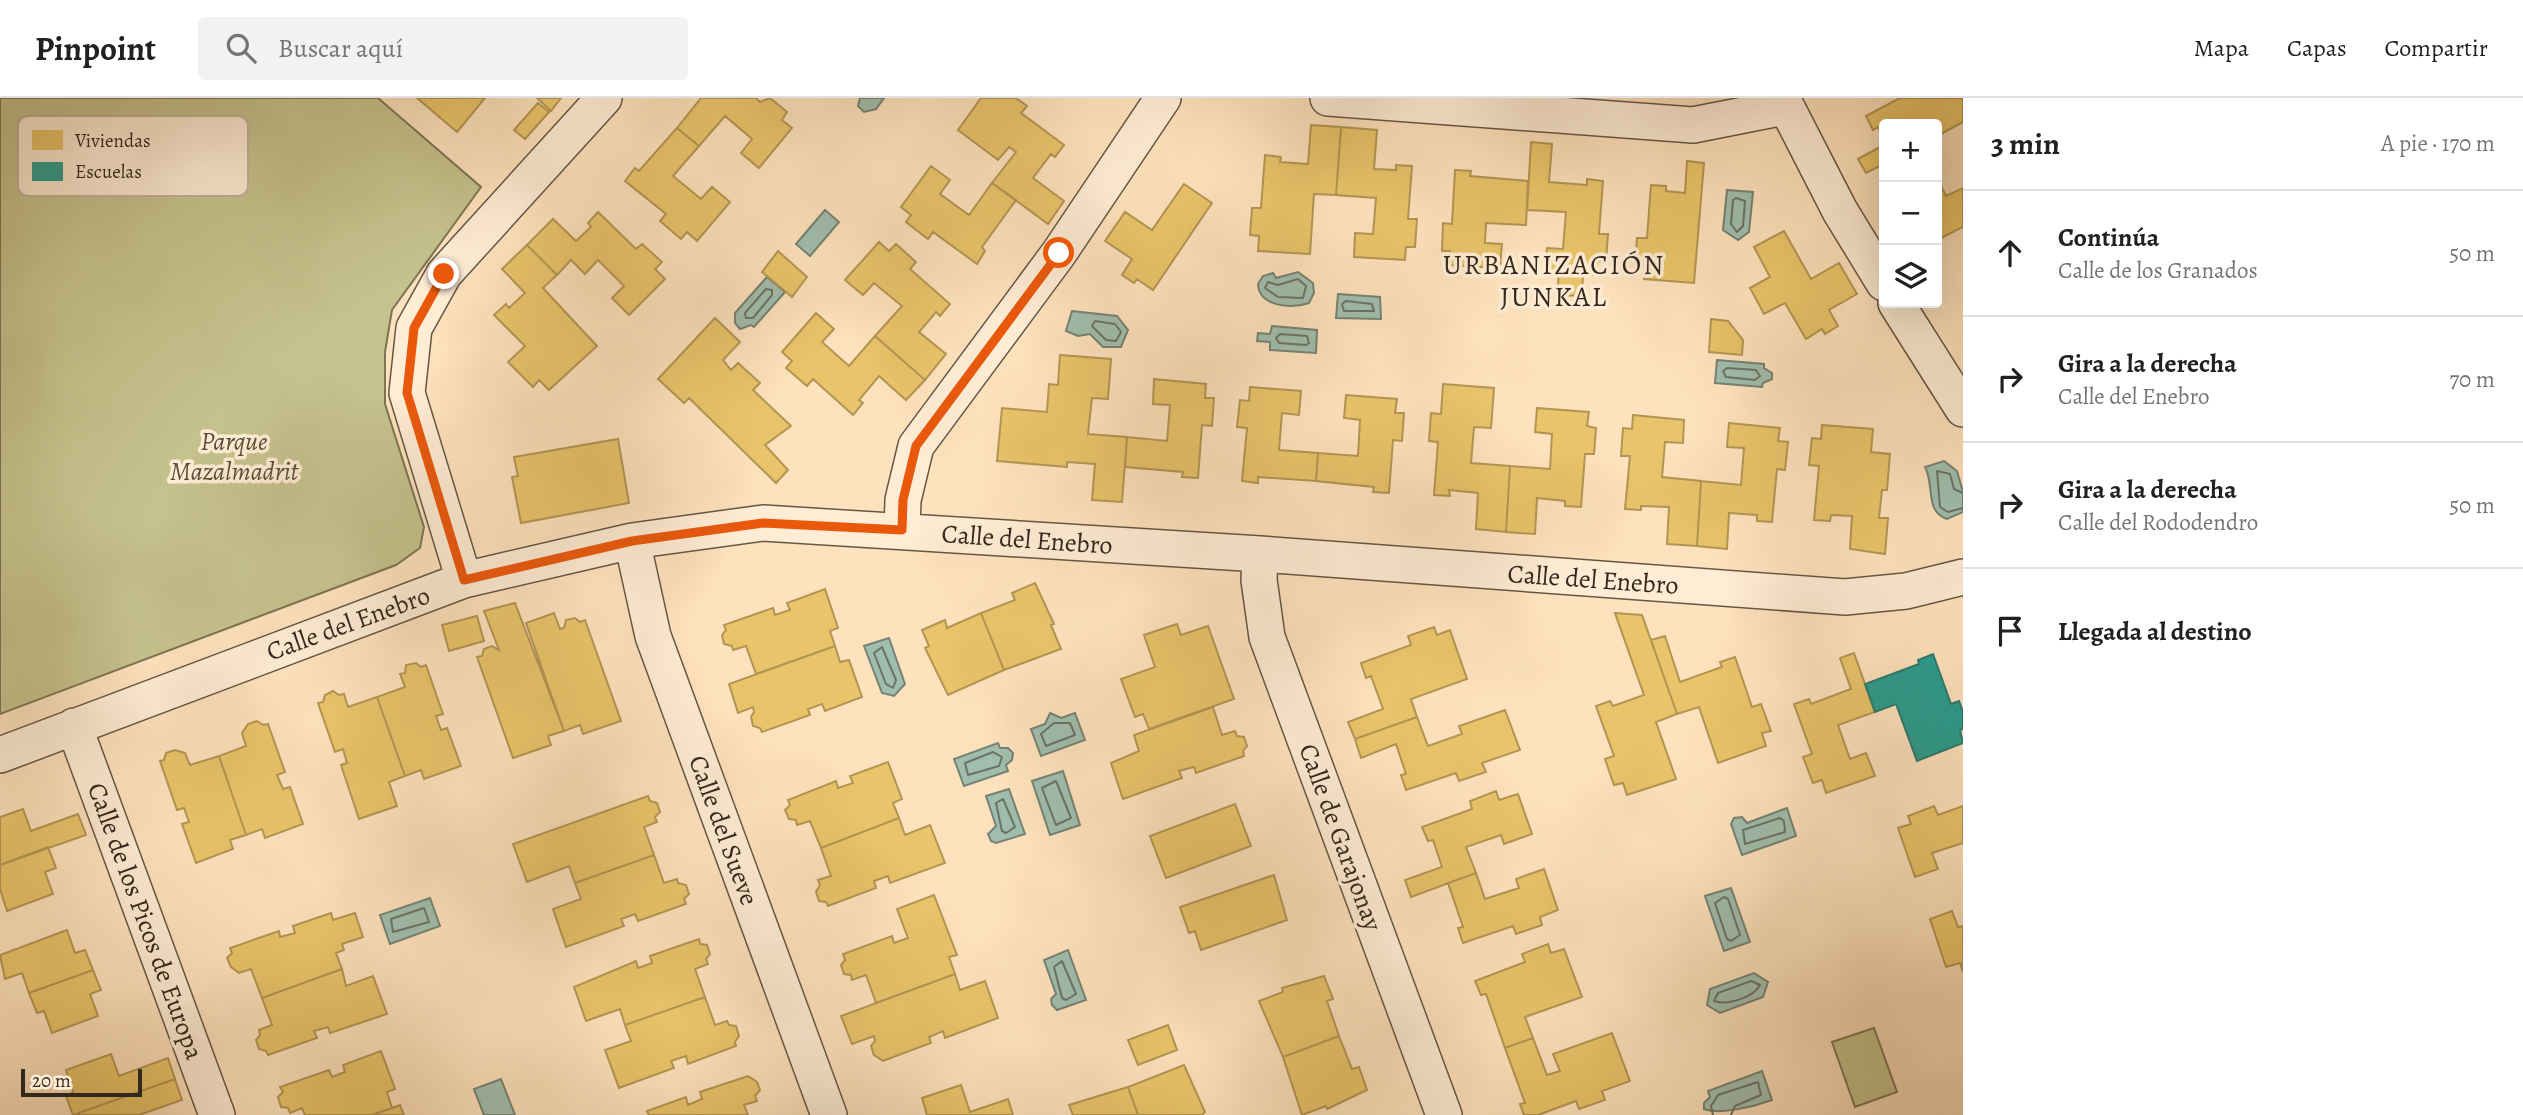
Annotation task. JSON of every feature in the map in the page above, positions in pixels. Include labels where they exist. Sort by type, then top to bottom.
[{"type":"street","points":[[464,580],[407,393],[414,328],[444,274],[604,98]]},
{"type":"street","points":[[902,530],[903,500],[916,446],[1059,253],[1163,98]]},
{"type":"street","points":[[1328,98],[1693,125],[1783,103],[1840,211],[1879,275]]},
{"type":"street","points":[[1899,308],[1963,409]]},
{"type":"street","name":"Calle del Enebro","points":[[0,755],[464,580],[632,541],[763,523],[1260,554],[1845,597],[1906,591],[1963,577]]},
{"type":"street","name":"Calle del Sueve","points":[[632,541],[653,636],[829,1115]]},
{"type":"street","name":"Calle de Garajonay","points":[[1260,554],[1259,580],[1267,637],[1444,1115]]},
{"type":"street","name":"Calle de los Picos de Europa","points":[[74,726],[216,1115]]},
{"type":"green space","name":"Parque Mazalmadrit","points":[[0,98],[378,98],[481,187],[392,310],[385,352],[385,404],[424,527],[420,548],[396,565],[0,714]]},
{"type":"green space","points":[[1874,1028],[1897,1092],[1855,1107],[1832,1042]]},
{"type":"water","points":[[860,98],[884,98],[876,109],[864,112],[858,106]]},
{"type":"water","points":[[1727,190],[1753,192],[1749,232],[1738,240],[1723,230]]},
{"type":"water","points":[[825,210],[839,222],[810,256],[796,244]]},
{"type":"water","points":[[1298,272],[1313,283],[1314,293],[1309,303],[1286,306],[1270,302],[1260,292],[1258,284],[1263,276],[1273,273],[1276,278]]},
{"type":"water","points":[[767,277],[785,292],[754,327],[751,325],[740,329],[735,323],[735,313]]},
{"type":"water","points":[[1338,294],[1380,297],[1381,319],[1336,318]]},
{"type":"water","points":[[1072,311],[1117,316],[1128,330],[1121,347],[1103,347],[1090,334],[1078,336],[1066,331]]},
{"type":"water","points":[[1272,326],[1317,330],[1316,353],[1270,350],[1270,342],[1257,341],[1258,333],[1270,334]]},
{"type":"water","points":[[1717,360],[1764,364],[1764,368],[1772,373],[1772,379],[1763,383],[1762,387],[1715,383]]},
{"type":"water","points":[[1944,461],[1957,471],[1963,492],[1963,512],[1947,519],[1935,510],[1925,467]]},
{"type":"water","points":[[889,638],[905,684],[894,696],[882,693],[864,646]]},
{"type":"water","points":[[1050,713],[1061,718],[1075,713],[1085,740],[1041,756],[1031,729],[1045,724]]},
{"type":"water","points":[[998,743],[1000,748],[1008,748],[1013,753],[1012,760],[1006,765],[1008,771],[964,786],[954,759]]},
{"type":"water","points":[[1063,771],[1080,825],[1050,835],[1032,781]]},
{"type":"water","points":[[1009,789],[1025,834],[996,843],[991,841],[988,834],[996,826],[986,796]]},
{"type":"water","points":[[1787,808],[1796,836],[1742,855],[1731,824],[1734,818],[1742,817],[1747,823]]},
{"type":"water","points":[[1731,888],[1750,942],[1724,951],[1705,896]]},
{"type":"water","points":[[430,898],[440,926],[390,944],[380,915]]},
{"type":"water","points":[[1068,950],[1086,1000],[1057,1010],[1052,1005],[1051,999],[1056,994],[1044,960]]},
{"type":"water","points":[[1754,973],[1768,982],[1763,997],[1720,1013],[1707,1005],[1710,989]]},
{"type":"water","points":[[1762,1071],[1772,1100],[1728,1111],[1704,1109],[1704,1103],[1710,1097],[1708,1091]]},
{"type":"water","points":[[501,1079],[515,1115],[484,1115],[474,1089]]},
{"type":"building: Viviendas","points":[[417,98],[485,98],[457,132]]},
{"type":"building: Viviendas","points":[[537,98],[561,98],[551,111]]},
{"type":"building: Viviendas","points":[[701,98],[756,98],[760,102],[770,98],[787,112],[782,120],[792,128],[759,168],[741,153],[752,139],[725,116],[699,146],[677,128]]},
{"type":"building: Viviendas","points":[[981,98],[1016,98],[1027,106],[1021,113],[1064,145],[1055,157],[1051,154],[1033,178],[1064,201],[1048,224],[992,183],[1016,152],[1009,147],[998,160],[958,130]]},
{"type":"building: Viviendas","points":[[1900,98],[1963,98],[1963,122],[1942,133],[1942,119],[1879,119],[1879,129],[1878,127],[1873,130],[1866,116]]},
{"type":"building: Viviendas","points":[[538,103],[549,112],[525,139],[514,130]]},
{"type":"building: Viviendas","points":[[1311,125],[1341,127],[1336,195],[1314,194],[1310,254],[1258,251],[1259,236],[1250,235],[1252,208],[1261,208],[1265,155],[1281,157],[1280,162],[1308,164]]},
{"type":"building: Viviendas","points":[[1341,127],[1377,130],[1374,169],[1396,170],[1396,165],[1412,166],[1408,219],[1417,219],[1415,247],[1406,247],[1405,260],[1354,257],[1355,233],[1373,234],[1376,198],[1336,195]]},
{"type":"building: Viviendas","points":[[677,128],[699,146],[673,176],[701,199],[712,187],[730,202],[697,241],[687,232],[681,239],[660,221],[666,214],[625,181],[635,168],[639,171]]},
{"type":"building: Viviendas","points":[[1531,142],[1552,144],[1549,182],[1587,185],[1587,179],[1603,181],[1599,234],[1608,234],[1606,262],[1597,261],[1596,275],[1583,274],[1582,296],[1557,295],[1559,272],[1545,272],[1547,248],[1563,249],[1566,212],[1527,210]]},
{"type":"building: Viviendas","points":[[1879,148],[1879,166],[1866,173],[1858,159]]},
{"type":"building: Viviendas","points":[[1687,161],[1704,163],[1694,283],[1644,279],[1645,266],[1635,265],[1637,238],[1647,238],[1651,185],[1666,186],[1666,191],[1685,193]]},
{"type":"building: Viviendas","points":[[931,166],[950,180],[940,194],[969,215],[992,183],[1016,200],[982,247],[985,251],[977,264],[933,232],[928,239],[906,222],[911,215],[901,207]]},
{"type":"building: Viviendas","points":[[1455,170],[1471,171],[1470,176],[1528,181],[1526,225],[1486,223],[1485,243],[1502,244],[1500,268],[1449,265],[1450,251],[1442,251],[1443,223],[1452,224]]},
{"type":"building: Viviendas","points":[[1184,184],[1212,203],[1153,290],[1137,279],[1134,283],[1122,275],[1132,259],[1105,241],[1125,212],[1152,230]]},
{"type":"building: Viviendas","points":[[1942,188],[1946,196],[1963,188],[1963,227],[1942,238]]},
{"type":"building: Viviendas","points":[[598,212],[636,249],[642,244],[662,262],[655,269],[665,279],[629,315],[612,298],[624,286],[598,260],[585,274],[571,260],[557,275],[527,245],[553,219],[576,241],[591,227],[588,223]]},
{"type":"building: Viviendas","points":[[1784,231],[1811,279],[1839,263],[1857,294],[1829,310],[1838,326],[1825,334],[1822,329],[1806,339],[1785,303],[1764,314],[1750,288],[1770,277],[1754,247]]},
{"type":"building: Viviendas","points":[[879,242],[889,251],[896,244],[916,262],[910,269],[950,304],[940,316],[936,312],[919,332],[946,354],[925,380],[875,336],[902,306],[874,283],[863,295],[845,280]]},
{"type":"building: Viviendas","points":[[527,245],[557,275],[543,288],[597,346],[549,390],[539,380],[533,387],[508,362],[525,346],[494,315],[506,304],[509,308],[525,293],[502,269]]},
{"type":"building: Viviendas","points":[[778,251],[807,277],[792,297],[762,272]]},
{"type":"building: Viviendas","points":[[816,313],[834,329],[822,342],[849,366],[875,336],[925,380],[906,400],[879,376],[859,400],[863,403],[853,415],[813,379],[807,386],[786,368],[792,361],[782,352]]},
{"type":"building: Viviendas","points":[[715,318],[740,342],[723,360],[731,370],[738,363],[760,383],[753,390],[791,426],[765,445],[788,470],[776,483],[689,398],[684,403],[658,379]]},
{"type":"building: Viviendas","points":[[1711,319],[1728,321],[1743,340],[1742,355],[1709,352]]},
{"type":"building: Viviendas","points":[[1060,355],[1111,359],[1108,399],[1092,398],[1088,434],[1127,437],[1122,502],[1092,500],[1095,464],[1067,462],[1067,467],[997,461],[1002,408],[1047,412],[1049,384],[1058,385]]},
{"type":"building: Viviendas","points":[[1154,379],[1206,384],[1205,398],[1214,398],[1212,426],[1202,425],[1198,478],[1182,477],[1183,472],[1125,467],[1127,437],[1167,441],[1170,405],[1153,404]]},
{"type":"building: Viviendas","points":[[1443,384],[1494,388],[1491,428],[1474,427],[1471,463],[1510,466],[1506,532],[1476,529],[1478,493],[1449,490],[1450,496],[1434,495],[1438,442],[1429,441],[1431,413],[1441,414]]},
{"type":"building: Viviendas","points":[[1250,387],[1301,391],[1299,415],[1282,413],[1279,450],[1318,453],[1316,481],[1258,477],[1258,483],[1242,481],[1247,428],[1237,427],[1240,400],[1249,401]]},
{"type":"building: Viviendas","points":[[1346,395],[1397,399],[1395,413],[1404,413],[1402,441],[1393,440],[1389,493],[1373,492],[1374,487],[1316,481],[1318,453],[1358,456],[1360,420],[1344,418]]},
{"type":"building: Viviendas","points":[[1537,408],[1589,412],[1587,426],[1596,428],[1594,454],[1585,454],[1581,507],[1565,506],[1565,501],[1537,498],[1535,534],[1506,532],[1510,466],[1550,469],[1552,434],[1535,432]]},
{"type":"building: Viviendas","points":[[1633,415],[1684,420],[1683,443],[1665,442],[1662,477],[1701,481],[1697,546],[1667,544],[1669,507],[1641,506],[1641,510],[1625,509],[1630,456],[1621,456],[1623,428],[1632,429]]},
{"type":"building: Viviendas","points":[[1729,423],[1780,428],[1778,441],[1788,442],[1785,470],[1777,469],[1772,522],[1757,521],[1757,515],[1729,513],[1727,549],[1697,546],[1701,481],[1741,485],[1744,448],[1727,447]]},
{"type":"building: Viviendas","points":[[1822,425],[1873,429],[1871,452],[1890,454],[1887,490],[1882,490],[1879,518],[1888,518],[1885,554],[1850,549],[1852,516],[1831,515],[1830,521],[1814,520],[1819,466],[1809,465],[1812,438],[1821,439]]},
{"type":"building: Viviendas","points":[[618,439],[629,503],[521,523],[512,477],[518,476],[514,457]]},
{"type":"building: Viviendas","points":[[1035,583],[1054,624],[1051,625],[1061,649],[1004,670],[981,613],[1015,600],[1012,593]]},
{"type":"building: Viviendas","points":[[825,589],[838,628],[830,631],[835,646],[756,674],[746,646],[733,650],[732,646],[724,644],[724,625],[773,608],[775,615],[790,610],[787,603]]},
{"type":"building: Viviendas","points":[[515,603],[564,731],[548,736],[551,745],[513,758],[477,657],[482,656],[484,649],[492,646],[499,650],[484,611]]},
{"type":"building: Viviendas","points":[[554,613],[560,629],[564,628],[566,620],[585,620],[621,721],[583,734],[580,725],[564,731],[526,623]]},
{"type":"building: Viviendas","points":[[981,613],[1004,670],[948,695],[925,648],[929,646],[922,630],[945,620],[947,628]]},
{"type":"building: Viviendas","points":[[1615,613],[1642,615],[1677,714],[1656,722],[1676,779],[1627,795],[1623,783],[1614,785],[1605,759],[1614,756],[1596,706],[1610,701],[1613,706],[1644,695]]},
{"type":"building: Viviendas","points":[[477,616],[484,641],[449,651],[442,625]]},
{"type":"building: Viviendas","points":[[1177,624],[1181,635],[1208,626],[1234,699],[1149,729],[1143,714],[1135,717],[1121,679],[1155,667],[1144,635]]},
{"type":"building: Viviendas","points":[[1434,627],[1437,635],[1450,630],[1467,679],[1411,699],[1417,717],[1355,739],[1348,722],[1383,709],[1371,676],[1366,678],[1361,663],[1411,645],[1408,636]]},
{"type":"building: Viviendas","points":[[1665,636],[1680,682],[1722,667],[1720,662],[1735,657],[1752,707],[1761,704],[1771,731],[1762,733],[1766,746],[1718,763],[1699,707],[1677,714],[1651,640]]},
{"type":"building: Viviendas","points":[[835,646],[840,662],[849,660],[862,697],[825,711],[822,704],[808,709],[810,715],[762,732],[760,728],[753,726],[753,707],[738,713],[729,684]]},
{"type":"building: Viviendas","points":[[1854,653],[1875,712],[1838,725],[1850,759],[1866,753],[1875,776],[1826,793],[1822,780],[1813,783],[1803,757],[1812,754],[1794,704],[1809,699],[1811,704],[1851,689],[1840,658]]},
{"type":"building: Viviendas","points":[[416,663],[421,667],[426,665],[443,714],[436,716],[441,730],[447,728],[461,766],[424,779],[421,770],[405,776],[377,697],[405,687],[400,674],[405,673],[406,665]]},
{"type":"building: Viviendas","points":[[333,691],[339,695],[344,694],[348,707],[377,697],[405,776],[389,782],[397,806],[359,819],[341,765],[347,763],[343,749],[335,752],[318,703],[323,702],[325,695]]},
{"type":"building: Viviendas","points":[[1213,707],[1222,735],[1235,731],[1237,736],[1244,737],[1247,746],[1243,751],[1244,756],[1196,773],[1194,767],[1179,771],[1182,778],[1123,799],[1111,763],[1139,751],[1134,735]]},
{"type":"building: Viviendas","points":[[1505,710],[1520,750],[1482,763],[1486,772],[1459,781],[1456,773],[1406,790],[1401,775],[1406,774],[1396,744],[1361,758],[1355,739],[1417,717],[1428,746],[1462,734],[1459,726]]},
{"type":"building: Viviendas","points":[[257,721],[263,725],[268,724],[285,772],[277,775],[283,789],[290,787],[303,824],[265,838],[262,829],[246,835],[219,756],[246,746],[242,733],[248,724]]},
{"type":"building: Viviendas","points":[[175,750],[185,753],[190,765],[219,756],[246,835],[230,840],[233,849],[196,863],[182,824],[189,822],[184,808],[177,810],[160,761],[164,760],[166,753]]},
{"type":"building: Viviendas","points":[[888,762],[902,799],[893,803],[899,818],[821,848],[810,821],[797,825],[796,820],[789,819],[785,810],[790,805],[788,800],[836,781],[838,788],[853,783],[850,776]]},
{"type":"building: Viviendas","points":[[1496,791],[1499,800],[1518,794],[1532,834],[1504,844],[1501,835],[1466,847],[1476,873],[1411,897],[1405,880],[1442,867],[1433,840],[1428,841],[1422,827],[1472,809],[1470,801]]},
{"type":"building: Viviendas","points":[[648,796],[650,801],[657,803],[660,812],[655,817],[657,822],[644,827],[654,855],[575,883],[569,866],[527,882],[513,844]]},
{"type":"building: Viviendas","points":[[1235,804],[1251,846],[1166,878],[1150,836]]},
{"type":"building: Viviendas","points":[[1934,806],[1938,815],[1963,806],[1963,843],[1932,853],[1938,869],[1915,877],[1898,828],[1911,824],[1908,816]]},
{"type":"building: Viviendas","points":[[23,809],[31,831],[78,814],[86,835],[0,865],[0,817]]},
{"type":"building: Viviendas","points":[[899,818],[905,835],[930,825],[945,863],[890,883],[888,876],[874,881],[876,888],[828,906],[826,902],[819,901],[816,892],[820,885],[818,880],[831,876],[821,848]]},
{"type":"building: Viviendas","points":[[48,847],[56,868],[45,872],[53,894],[7,911],[0,889],[0,865]]},
{"type":"building: Viviendas","points":[[654,855],[664,883],[677,879],[678,883],[686,885],[689,894],[684,899],[686,904],[638,921],[635,914],[621,919],[624,926],[566,947],[553,909],[581,899],[575,883]]},
{"type":"building: Viviendas","points":[[1544,869],[1558,910],[1540,917],[1542,925],[1516,934],[1513,926],[1463,943],[1458,928],[1463,927],[1448,883],[1476,873],[1485,899],[1519,888],[1516,879]]},
{"type":"building: Viviendas","points":[[1274,875],[1287,920],[1201,950],[1195,931],[1189,933],[1180,907]]},
{"type":"building: Viviendas","points":[[934,895],[957,955],[949,957],[955,974],[876,1003],[866,975],[852,980],[851,975],[844,974],[841,965],[845,960],[843,954],[892,936],[894,943],[908,938],[897,909]]},
{"type":"building: Viviendas","points":[[1952,911],[1958,927],[1963,926],[1963,972],[1960,963],[1946,967],[1930,919]]},
{"type":"building: Viviendas","points":[[331,913],[333,920],[355,913],[363,937],[342,944],[344,950],[336,953],[342,969],[262,998],[251,969],[239,973],[231,967],[227,958],[232,953],[230,948],[279,931],[280,937],[295,933],[293,926]]},
{"type":"building: Viviendas","points":[[67,930],[75,953],[85,950],[93,970],[29,993],[22,973],[5,979],[0,955]]},
{"type":"building: Viviendas","points":[[699,939],[700,944],[707,945],[710,954],[706,959],[708,964],[695,969],[705,997],[625,1025],[620,1009],[586,1021],[574,987],[636,961],[638,968],[652,963],[650,956]]},
{"type":"building: Viviendas","points":[[1548,944],[1551,953],[1564,949],[1582,997],[1525,1017],[1533,1038],[1505,1048],[1486,994],[1481,995],[1475,981],[1525,962],[1522,954]]},
{"type":"building: Viviendas","points":[[342,969],[346,986],[373,976],[387,1014],[330,1033],[328,1027],[314,1031],[317,1038],[268,1055],[266,1051],[259,1049],[256,1040],[260,1035],[259,1030],[272,1025],[262,998]]},
{"type":"building: Viviendas","points":[[93,970],[101,990],[90,994],[98,1016],[52,1033],[44,1011],[37,1013],[29,993]]},
{"type":"building: Viviendas","points":[[955,974],[960,990],[985,981],[998,1018],[945,1038],[943,1031],[929,1037],[931,1043],[883,1061],[874,1055],[871,1046],[875,1041],[874,1036],[852,1044],[841,1016]]},
{"type":"building: Viviendas","points":[[1324,976],[1333,999],[1327,1001],[1339,1036],[1283,1057],[1259,1001],[1283,992],[1282,988]]},
{"type":"building: Viviendas","points":[[705,997],[715,1025],[727,1021],[729,1025],[736,1026],[739,1036],[735,1042],[736,1046],[688,1064],[686,1056],[671,1061],[674,1068],[619,1088],[605,1050],[631,1041],[625,1025]]},
{"type":"building: Viviendas","points":[[1168,1025],[1177,1050],[1138,1065],[1128,1040]]},
{"type":"building: Viviendas","points":[[1612,1033],[1630,1081],[1602,1091],[1605,1100],[1579,1109],[1576,1101],[1538,1115],[1524,1115],[1520,1104],[1525,1103],[1505,1048],[1533,1038],[1547,1075],[1560,1071],[1553,1054]]},
{"type":"building: Viviendas","points":[[1339,1036],[1352,1069],[1359,1067],[1367,1090],[1327,1109],[1326,1106],[1302,1115],[1283,1057]]},
{"type":"building: Viviendas","points":[[381,1051],[395,1089],[387,1092],[392,1108],[372,1115],[305,1115],[302,1108],[290,1113],[288,1108],[281,1107],[278,1097],[283,1092],[280,1087],[329,1070],[332,1077],[345,1072],[343,1065]]},
{"type":"building: Viviendas","points":[[111,1054],[119,1076],[168,1058],[175,1079],[73,1115],[66,1096],[73,1092],[66,1070]]},
{"type":"building: Viviendas","points":[[1184,1065],[1205,1112],[1202,1115],[1138,1115],[1128,1087]]},
{"type":"building: Viviendas","points":[[748,1076],[757,1082],[760,1090],[755,1096],[757,1101],[744,1105],[748,1115],[649,1115],[647,1111],[686,1097],[688,1105],[702,1099],[700,1092]]},
{"type":"building: Viviendas","points":[[175,1079],[182,1100],[139,1115],[73,1115]]},
{"type":"building: Viviendas","points":[[961,1085],[970,1112],[1008,1099],[1013,1115],[927,1115],[922,1098]]},
{"type":"building: Viviendas","points":[[1128,1087],[1138,1115],[1073,1115],[1069,1105]]},
{"type":"building: Viviendas","points":[[400,1105],[404,1115],[372,1115],[392,1108]]},
{"type":"building: Escuelas","points":[[1933,654],[1951,704],[1959,701],[1963,712],[1963,729],[1960,730],[1963,743],[1917,761],[1896,704],[1875,712],[1865,684],[1919,664],[1918,660]]},
{"type":"district","name":"URBANIZACIÓN JUNKAL","points":[[1554,280]]},
{"type":"route","points":[[444,274],[414,328],[407,393],[464,580],[632,541],[763,523],[902,530],[903,500],[916,446],[1059,253]]}]
